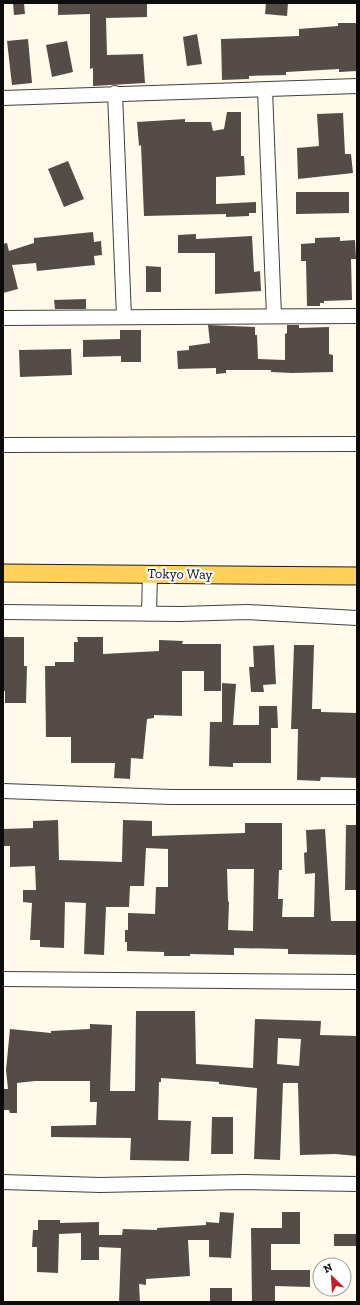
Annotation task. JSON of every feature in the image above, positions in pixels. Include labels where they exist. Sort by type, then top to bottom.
[{"type":"main road","name":"Tokyo Way","points":[[3,573],[150,573],[357,576]]},
{"type":"street","points":[[3,98],[115,93],[265,90],[357,86]]},
{"type":"street","points":[[265,90],[274,316]]},
{"type":"street","points":[[115,93],[124,317]]},
{"type":"street","points":[[3,318],[357,316]]},
{"type":"street","points":[[3,445],[357,444]]},
{"type":"street","points":[[149,614],[150,573]]},
{"type":"street","points":[[3,612],[149,614],[247,612],[357,618]]},
{"type":"street","points":[[3,791],[171,797],[357,797]]},
{"type":"street","points":[[3,979],[357,982]]},
{"type":"street","points":[[3,1182],[100,1185],[243,1182],[357,1184]]},
{"type":"building","points":[[13,3],[24,3],[25,14],[14,15]]},
{"type":"building","points":[[58,3],[147,3],[147,17],[106,18],[107,55],[143,54],[145,83],[93,86],[93,68],[90,69],[90,14],[58,15]]},
{"type":"building","points":[[266,3],[288,3],[287,16],[265,14]]},
{"type":"building","points":[[338,23],[357,23],[357,71],[339,72],[339,69],[286,72],[286,75],[249,76],[249,79],[222,80],[221,39],[299,36],[299,29],[338,26]]},
{"type":"building","points":[[197,34],[202,64],[187,66],[183,37]]},
{"type":"building","points":[[28,39],[32,83],[12,85],[7,41]]},
{"type":"building","points":[[67,41],[73,72],[52,77],[46,45]]},
{"type":"building","points":[[227,112],[241,112],[241,156],[244,156],[245,175],[216,177],[216,204],[256,202],[256,213],[249,213],[249,216],[226,217],[226,214],[144,216],[141,145],[139,146],[137,122],[185,119],[185,122],[211,122],[213,131],[224,129]]},
{"type":"building","points":[[343,113],[345,154],[351,154],[353,173],[298,179],[297,148],[319,146],[317,114]]},
{"type":"building","points":[[68,161],[84,199],[64,207],[48,169]]},
{"type":"building","points":[[296,192],[349,192],[349,213],[296,214]]},
{"type":"building","points":[[93,232],[94,242],[101,241],[102,255],[94,256],[95,265],[37,271],[36,263],[12,265],[18,289],[3,293],[3,244],[7,243],[9,251],[34,243],[34,238]]},
{"type":"building","points":[[196,234],[196,239],[252,236],[254,272],[260,271],[261,291],[215,294],[215,253],[178,253],[178,235]]},
{"type":"building","points":[[340,237],[340,241],[355,240],[356,259],[351,259],[352,300],[324,301],[324,303],[320,303],[320,306],[307,306],[306,261],[301,261],[301,244],[315,243],[315,238]]},
{"type":"building","points":[[146,266],[161,267],[161,292],[146,292]]},
{"type":"building","points":[[86,299],[86,309],[55,309],[54,300]]},
{"type":"building","points":[[208,325],[255,327],[255,335],[257,335],[258,359],[285,360],[285,334],[287,333],[287,325],[299,325],[299,328],[329,327],[329,354],[333,355],[333,372],[292,373],[271,372],[271,370],[226,370],[226,373],[216,374],[216,368],[178,369],[177,351],[189,350],[189,346],[210,343]]},
{"type":"building","points":[[120,330],[141,330],[141,362],[121,362],[121,356],[83,357],[83,340],[120,339]]},
{"type":"building","points":[[71,349],[72,375],[20,377],[19,350]]},
{"type":"building","points":[[3,637],[24,637],[24,666],[27,666],[26,703],[5,703],[5,691],[3,691]]},
{"type":"building","points":[[77,637],[103,637],[103,654],[159,651],[159,640],[183,641],[182,644],[221,644],[221,691],[204,691],[204,671],[182,671],[182,716],[154,715],[154,718],[147,719],[143,759],[131,758],[130,779],[114,778],[115,763],[71,763],[71,737],[46,737],[45,666],[55,666],[55,662],[74,662],[74,642],[78,642]]},
{"type":"building","points":[[274,645],[276,684],[263,685],[264,692],[251,692],[249,667],[254,667],[253,646]]},
{"type":"building","points":[[294,645],[314,645],[312,709],[321,709],[321,712],[357,713],[357,778],[321,777],[320,781],[297,780],[298,729],[291,729]]},
{"type":"building","points":[[222,683],[236,684],[233,725],[259,725],[259,706],[277,706],[278,728],[271,728],[271,763],[233,763],[233,767],[209,766],[210,722],[222,722]]},
{"type":"building","points":[[58,820],[59,860],[122,862],[123,820],[152,821],[152,836],[245,833],[245,823],[282,823],[282,870],[279,870],[278,899],[283,899],[282,917],[314,917],[315,873],[305,874],[304,853],[307,852],[306,830],[325,829],[331,921],[357,921],[357,955],[288,954],[288,949],[234,948],[234,955],[190,954],[190,956],[164,956],[164,952],[127,951],[125,930],[128,930],[128,913],[155,914],[156,887],[168,887],[168,849],[146,848],[144,886],[130,886],[129,907],[106,907],[104,955],[84,954],[86,903],[65,902],[64,948],[40,947],[40,940],[30,940],[32,903],[23,902],[23,890],[36,890],[35,866],[10,867],[10,846],[3,846],[3,829],[33,828],[33,821]],"holes":[[[227,869],[254,869],[253,931],[228,930],[229,902]]]},
{"type":"building","points":[[346,825],[357,825],[357,890],[345,890]]},
{"type":"building","points":[[136,1011],[195,1011],[196,1064],[253,1068],[255,1019],[321,1021],[320,1035],[357,1036],[357,1156],[335,1154],[300,1155],[298,1083],[283,1083],[280,1160],[254,1159],[257,1088],[219,1084],[219,1082],[161,1078],[161,1082],[159,1082],[158,1120],[191,1121],[189,1161],[130,1160],[131,1138],[51,1137],[51,1126],[96,1125],[97,1102],[90,1102],[90,1081],[35,1081],[17,1083],[17,1113],[10,1113],[9,1110],[3,1110],[3,1089],[8,1089],[6,1070],[10,1029],[51,1033],[51,1031],[90,1029],[90,1024],[112,1025],[110,1091],[135,1091]],"holes":[[[278,1038],[301,1039],[299,1066],[277,1064]]]},
{"type":"building","points":[[212,1117],[233,1117],[233,1154],[211,1154]]},
{"type":"building","points":[[220,1212],[234,1213],[231,1258],[209,1257],[209,1240],[188,1240],[190,1276],[146,1279],[146,1285],[139,1284],[140,1302],[119,1302],[121,1248],[99,1247],[99,1260],[81,1260],[81,1233],[59,1234],[58,1273],[37,1272],[37,1247],[32,1247],[33,1230],[38,1230],[38,1220],[60,1220],[60,1223],[99,1222],[99,1235],[122,1235],[123,1229],[157,1230],[157,1228],[206,1225],[206,1222],[219,1223]]},
{"type":"building","points":[[282,1212],[300,1212],[300,1244],[271,1244],[271,1270],[310,1270],[310,1287],[275,1286],[275,1302],[252,1302],[251,1228],[282,1228]]},
{"type":"building","points":[[334,1234],[357,1234],[357,1246],[334,1246]]},
{"type":"building","points":[[210,1288],[232,1288],[232,1302],[210,1302]]}]
